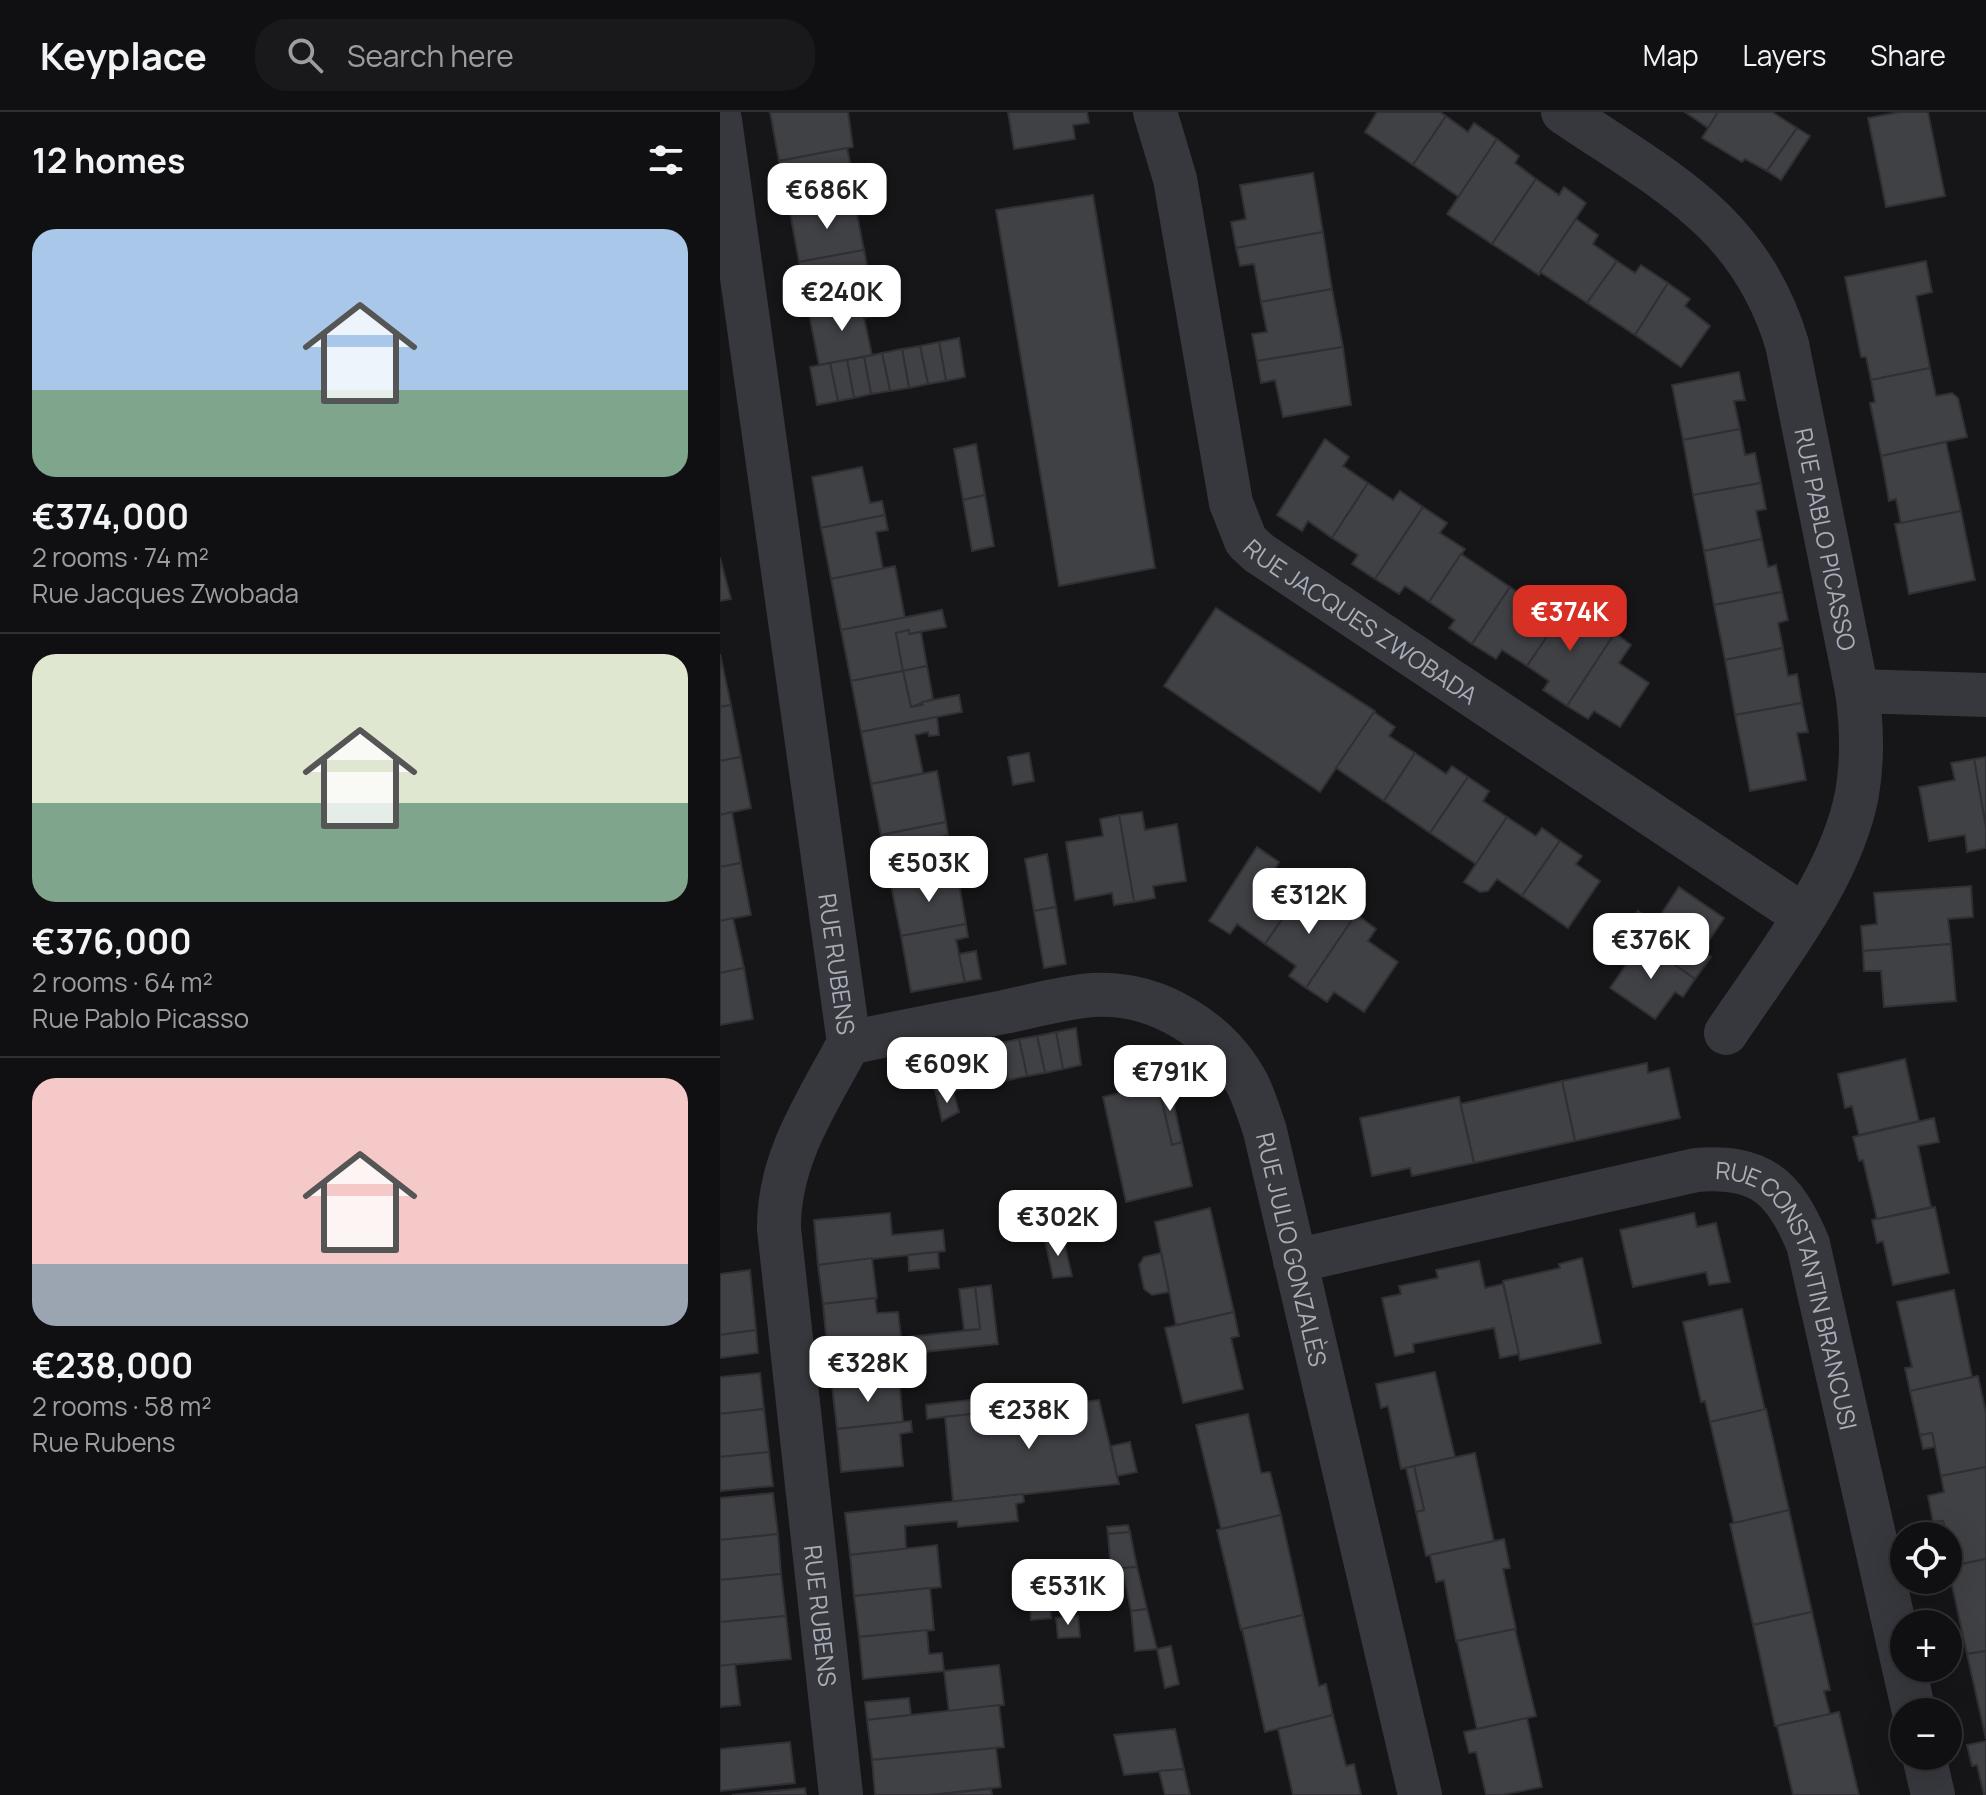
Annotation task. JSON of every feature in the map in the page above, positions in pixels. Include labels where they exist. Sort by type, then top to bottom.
[{"type":"street","name":"RUE JACQUES ZWOBADA","points":[[1155,112],[1175,179],[1231,503],[1246,541],[1259,553],[1804,916]]},
{"type":"street","name":"RUE PABLO PICASSO","points":[[1563,112],[1692,200],[1715,220],[1745,255],[1772,299],[1787,344],[1857,691],[1862,745],[1857,797],[1839,851],[1804,916],[1726,1033]]},
{"type":"street","name":"RUE RUBENS","points":[[720,120],[849,1043],[793,1147],[779,1203],[841,1795]]},
{"type":"street","points":[[1857,691],[1986,695]]},
{"type":"street","name":"RUE JULIO GONZALÈS","points":[[849,1043],[1093,995],[1139,999],[1165,1008],[1204,1033],[1236,1066],[1248,1085],[1265,1131],[1420,1795]]},
{"type":"street","name":"RUE CONSTANTIN BRANCUSI","points":[[1295,1261],[1696,1170],[1726,1168],[1755,1175],[1775,1190],[1796,1215],[1808,1244],[1911,1698]]},
{"type":"street","points":[[1927,1770],[1933,1795]]},
{"type":"building","points":[[770,112],[848,112],[853,147],[779,161]]},
{"type":"building","points":[[1008,112],[1087,112],[1089,123],[1073,125],[1075,139],[1014,149]]},
{"type":"building","points":[[1377,112],[1440,112],[1446,116],[1413,165],[1365,132]]},
{"type":"building","points":[[1685,112],[1718,112],[1708,128]]},
{"type":"building","points":[[1718,112],[1772,112],[1797,128],[1767,171],[1745,159],[1742,162],[1702,138]]},
{"type":"building","points":[[1900,112],[1928,112],[1945,196],[1886,207],[1868,118]]},
{"type":"building","points":[[1446,116],[1468,132],[1474,123],[1497,139],[1459,197],[1413,165]]},
{"type":"building","points":[[1797,128],[1810,136],[1781,180],[1767,171]]},
{"type":"building","points":[[1497,139],[1519,156],[1515,163],[1536,179],[1492,244],[1447,214]]},
{"type":"building","points":[[847,148],[854,181],[849,183],[850,187],[877,180],[880,194],[790,212],[779,161]]},
{"type":"building","points":[[1313,173],[1323,232],[1236,248],[1231,222],[1246,219],[1240,185]]},
{"type":"building","points":[[1536,179],[1559,195],[1564,187],[1586,203],[1539,275],[1492,244]]},
{"type":"building","points":[[1093,195],[1155,568],[1059,586],[996,210]]},
{"type":"building","points":[[854,199],[864,250],[799,262],[790,212]]},
{"type":"building","points":[[1576,219],[1598,235],[1593,244],[1617,261],[1587,303],[1540,272]]},
{"type":"building","points":[[1323,232],[1332,289],[1261,302],[1254,264],[1240,266],[1236,248]]},
{"type":"building","points":[[864,250],[874,301],[809,314],[799,262]]},
{"type":"building","points":[[1617,261],[1635,273],[1641,265],[1668,283],[1635,335],[1587,303]]},
{"type":"building","points":[[1926,261],[1932,292],[1916,296],[1930,368],[1871,380],[1866,357],[1861,357],[1845,277]]},
{"type":"building","points":[[1668,283],[1690,299],[1685,306],[1710,326],[1681,367],[1635,335]]},
{"type":"building","points":[[1332,289],[1343,347],[1257,361],[1252,334],[1267,332],[1261,302]]},
{"type":"building","points":[[874,301],[876,315],[864,318],[872,355],[819,365],[809,314]]},
{"type":"building","points":[[959,338],[965,377],[946,381],[939,342]]},
{"type":"building","points":[[939,342],[946,381],[928,384],[920,346]]},
{"type":"building","points":[[920,346],[928,384],[909,388],[902,349]]},
{"type":"building","points":[[1343,347],[1351,405],[1283,417],[1275,380],[1261,383],[1257,361]]},
{"type":"building","points":[[902,349],[909,388],[890,391],[882,353]]},
{"type":"building","points":[[882,353],[890,391],[871,394],[864,357]]},
{"type":"building","points":[[864,357],[871,394],[854,398],[847,360]]},
{"type":"building","points":[[847,360],[854,398],[838,401],[830,363]]},
{"type":"building","points":[[830,363],[838,401],[817,405],[810,367]]},
{"type":"building","points":[[1930,368],[1936,396],[1952,393],[1958,398],[1967,437],[1881,456],[1870,403],[1875,402],[1871,380]]},
{"type":"building","points":[[1739,372],[1745,400],[1734,401],[1740,429],[1683,440],[1672,385]]},
{"type":"building","points":[[1740,429],[1745,455],[1755,453],[1761,483],[1693,495],[1683,440]]},
{"type":"building","points":[[1325,439],[1349,457],[1343,466],[1368,483],[1332,538],[1308,521],[1302,531],[1277,515]]},
{"type":"building","points":[[1946,442],[1961,511],[1901,524],[1896,499],[1889,501],[1881,456]]},
{"type":"building","points":[[976,444],[985,495],[963,500],[954,449]]},
{"type":"building","points":[[862,467],[870,503],[882,501],[885,515],[821,528],[812,477]]},
{"type":"building","points":[[1368,483],[1393,500],[1400,491],[1423,507],[1375,579],[1352,564],[1358,555],[1332,538]]},
{"type":"building","points":[[1761,483],[1766,509],[1756,511],[1762,539],[1704,551],[1693,495]]},
{"type":"building","points":[[985,495],[994,546],[972,551],[963,500]]},
{"type":"building","points":[[1423,507],[1447,523],[1440,533],[1465,549],[1429,602],[1405,586],[1399,594],[1375,579]]},
{"type":"building","points":[[1961,511],[1975,580],[1909,594],[1895,524]]},
{"type":"building","points":[[885,515],[888,530],[876,532],[883,569],[831,579],[821,528]]},
{"type":"building","points":[[1762,539],[1768,567],[1776,565],[1782,592],[1714,605],[1704,551]]},
{"type":"building","points":[[1461,554],[1510,587],[1472,644],[1449,628],[1455,620],[1429,602]]},
{"type":"building","points":[[720,558],[731,599],[720,601]]},
{"type":"building","points":[[895,566],[905,618],[841,630],[831,579]]},
{"type":"building","points":[[1510,587],[1558,620],[1527,666],[1502,650],[1496,659],[1472,644]]},
{"type":"building","points":[[1782,592],[1788,620],[1778,623],[1783,648],[1725,660],[1714,605]]},
{"type":"building","points":[[1570,603],[1615,633],[1567,706],[1543,690],[1549,681],[1527,666]]},
{"type":"building","points":[[1216,608],[1375,711],[1320,792],[1164,686]]},
{"type":"building","points":[[942,610],[946,627],[909,634],[909,630],[896,633],[903,671],[851,681],[841,630]]},
{"type":"building","points":[[909,630],[909,634],[921,632],[927,666],[903,671],[896,633]]},
{"type":"building","points":[[1615,633],[1631,645],[1619,663],[1649,683],[1620,727],[1594,711],[1588,719],[1567,706]]},
{"type":"building","points":[[1783,648],[1788,676],[1797,674],[1802,703],[1735,715],[1725,660]]},
{"type":"building","points":[[720,654],[731,705],[720,707]]},
{"type":"building","points":[[927,666],[933,699],[911,707],[903,671]]},
{"type":"building","points":[[903,671],[911,707],[959,695],[962,712],[861,732],[851,681]]},
{"type":"building","points":[[1802,703],[1808,732],[1797,733],[1806,780],[1750,791],[1735,715]]},
{"type":"building","points":[[731,705],[741,757],[720,761],[720,707]]},
{"type":"building","points":[[1374,712],[1395,727],[1389,736],[1415,753],[1384,801],[1336,768]]},
{"type":"building","points":[[937,717],[939,735],[929,736],[928,732],[915,735],[923,773],[871,784],[861,732]]},
{"type":"building","points":[[1029,753],[1034,781],[1013,785],[1008,757]]},
{"type":"building","points":[[1415,753],[1446,774],[1452,766],[1468,777],[1430,833],[1384,801]]},
{"type":"building","points":[[741,757],[751,808],[720,815],[720,761]]},
{"type":"building","points":[[1986,757],[1986,828],[1974,759]]},
{"type":"building","points":[[1974,759],[1986,828],[1986,848],[1967,852],[1965,835],[1929,841],[1919,787],[1955,780],[1951,763]]},
{"type":"building","points":[[937,771],[946,822],[881,835],[871,784]]},
{"type":"building","points":[[1468,777],[1489,791],[1483,801],[1507,817],[1476,864],[1430,833]]},
{"type":"building","points":[[732,812],[741,863],[720,867],[720,815]]},
{"type":"building","points":[[1142,812],[1145,830],[1177,824],[1186,881],[1153,886],[1155,898],[1134,902],[1119,815]]},
{"type":"building","points":[[1119,815],[1134,902],[1114,905],[1112,893],[1075,900],[1066,842],[1103,836],[1100,819]]},
{"type":"building","points":[[1507,817],[1536,836],[1542,828],[1560,841],[1522,896],[1497,879],[1488,891],[1480,892],[1464,882]]},
{"type":"building","points":[[946,822],[948,835],[936,838],[943,874],[891,885],[881,835]]},
{"type":"building","points":[[1560,841],[1582,856],[1576,864],[1600,881],[1568,928],[1522,896]]},
{"type":"building","points":[[1257,847],[1279,862],[1272,874],[1300,893],[1265,944],[1237,924],[1230,934],[1209,921]]},
{"type":"building","points":[[1047,854],[1056,907],[1034,911],[1025,859]]},
{"type":"building","points":[[741,863],[751,915],[720,921],[720,867]]},
{"type":"building","points":[[957,872],[966,924],[901,936],[891,885]]},
{"type":"building","points":[[1971,886],[1973,917],[1948,919],[1951,944],[1863,951],[1861,926],[1877,924],[1874,893]]},
{"type":"building","points":[[1679,887],[1724,918],[1702,951],[1711,957],[1695,979],[1625,930],[1638,911],[1655,923]]},
{"type":"building","points":[[1300,893],[1330,914],[1339,903],[1356,914],[1306,988],[1289,976],[1296,966],[1265,944]]},
{"type":"building","points":[[1056,907],[1066,964],[1044,968],[1034,911]]},
{"type":"building","points":[[1356,914],[1376,929],[1368,941],[1398,962],[1364,1012],[1334,992],[1327,1002],[1306,988]]},
{"type":"building","points":[[733,918],[744,968],[720,973],[720,921]]},
{"type":"building","points":[[966,924],[968,937],[956,940],[965,982],[911,992],[901,936]]},
{"type":"building","points":[[1642,942],[1695,979],[1683,997],[1675,992],[1655,1019],[1610,988]]},
{"type":"building","points":[[1951,944],[1956,1001],[1884,1007],[1881,971],[1864,971],[1863,951]]},
{"type":"building","points":[[976,951],[981,979],[965,982],[959,954]]},
{"type":"building","points":[[744,968],[753,1019],[720,1025],[720,973]]},
{"type":"building","points":[[1076,1028],[1081,1065],[1063,1069],[1056,1032]]},
{"type":"building","points":[[1056,1032],[1063,1069],[1045,1073],[1037,1036]]},
{"type":"building","points":[[1037,1036],[1045,1073],[1027,1076],[1019,1039]]},
{"type":"building","points":[[1019,1039],[1027,1076],[1008,1080],[1001,1043]]},
{"type":"building","points":[[1001,1043],[1008,1080],[989,1084],[982,1046]]},
{"type":"building","points":[[982,1046],[989,1084],[971,1087],[963,1050]]},
{"type":"building","points":[[963,1050],[971,1087],[953,1091],[945,1053]]},
{"type":"building","points":[[945,1053],[953,1091],[936,1094],[928,1057]]},
{"type":"building","points":[[1905,1059],[1919,1121],[1859,1135],[1852,1106],[1845,1108],[1838,1074]]},
{"type":"building","points":[[1647,1063],[1648,1073],[1669,1068],[1680,1118],[1575,1141],[1562,1081]]},
{"type":"building","points":[[1562,1081],[1575,1141],[1474,1163],[1460,1104]]},
{"type":"building","points":[[1169,1082],[1182,1142],[1172,1145],[1158,1084]]},
{"type":"building","points":[[1158,1084],[1172,1145],[1182,1142],[1192,1186],[1126,1202],[1103,1097]]},
{"type":"building","points":[[953,1091],[959,1112],[942,1121],[936,1094]]},
{"type":"building","points":[[1459,1097],[1474,1163],[1412,1176],[1410,1168],[1372,1176],[1360,1118]]},
{"type":"building","points":[[1934,1118],[1939,1142],[1918,1146],[1931,1207],[1877,1219],[1863,1160],[1859,1161],[1853,1137]]},
{"type":"building","points":[[1935,1207],[1949,1273],[1893,1285],[1883,1241],[1877,1243],[1872,1220]]},
{"type":"building","points":[[1210,1208],[1234,1312],[1176,1325],[1155,1222]]},
{"type":"building","points":[[890,1213],[892,1235],[943,1230],[945,1251],[818,1265],[814,1220]]},
{"type":"building","points":[[1694,1213],[1697,1227],[1716,1223],[1730,1282],[1709,1285],[1706,1272],[1633,1287],[1620,1230]]},
{"type":"building","points":[[1063,1238],[1072,1276],[1053,1278],[1045,1240]]},
{"type":"building","points":[[938,1252],[939,1268],[909,1271],[908,1255]]},
{"type":"building","points":[[1161,1253],[1169,1292],[1152,1295],[1144,1289],[1139,1265],[1144,1257]]},
{"type":"building","points":[[872,1258],[877,1298],[823,1304],[818,1265]]},
{"type":"building","points":[[1582,1258],[1601,1343],[1520,1360],[1503,1281],[1560,1268],[1559,1264]]},
{"type":"building","points":[[1479,1261],[1485,1288],[1503,1284],[1519,1354],[1500,1358],[1494,1328],[1413,1344],[1414,1352],[1395,1356],[1382,1298],[1401,1294],[1399,1286],[1438,1278],[1436,1270]]},
{"type":"building","points":[[750,1270],[756,1330],[720,1335],[720,1274]]},
{"type":"building","points":[[991,1285],[998,1344],[906,1354],[907,1369],[887,1370],[888,1381],[832,1386],[827,1346],[980,1329],[975,1287]]},
{"type":"building","points":[[975,1287],[980,1329],[964,1330],[959,1289]]},
{"type":"building","points":[[1954,1290],[1972,1377],[1910,1391],[1905,1368],[1912,1367],[1897,1302]]},
{"type":"building","points":[[875,1298],[877,1313],[898,1312],[901,1337],[827,1346],[823,1304]]},
{"type":"building","points":[[1742,1309],[1765,1410],[1710,1422],[1705,1401],[1701,1402],[1683,1322]]},
{"type":"building","points":[[1234,1312],[1239,1336],[1231,1338],[1243,1389],[1183,1403],[1165,1328]]},
{"type":"building","points":[[756,1330],[758,1353],[720,1358],[720,1335]]},
{"type":"building","points":[[1435,1372],[1455,1457],[1401,1469],[1388,1406],[1381,1408],[1376,1384]]},
{"type":"building","points":[[760,1373],[764,1409],[720,1414],[720,1377]]},
{"type":"building","points":[[1978,1376],[1986,1413],[1986,1467],[1941,1476],[1932,1433],[1920,1435],[1910,1391]]},
{"type":"building","points":[[899,1379],[903,1422],[837,1429],[832,1386]]},
{"type":"building","points":[[978,1399],[980,1413],[927,1419],[926,1405]]},
{"type":"building","points":[[1099,1400],[1119,1484],[953,1502],[945,1417]]},
{"type":"building","points":[[764,1409],[769,1452],[720,1457],[720,1414]]},
{"type":"building","points":[[1766,1409],[1789,1510],[1734,1524],[1710,1422]]},
{"type":"building","points":[[1248,1414],[1261,1473],[1270,1472],[1281,1515],[1221,1529],[1196,1425]]},
{"type":"building","points":[[911,1421],[912,1432],[900,1434],[903,1466],[841,1472],[837,1429]]},
{"type":"building","points":[[1932,1433],[1935,1447],[1923,1449],[1920,1435]]},
{"type":"building","points":[[1130,1442],[1137,1472],[1117,1476],[1111,1446]]},
{"type":"building","points":[[769,1452],[773,1486],[720,1491],[720,1457]]},
{"type":"building","points":[[1475,1453],[1494,1541],[1426,1556],[1416,1512],[1424,1510],[1414,1466]]},
{"type":"building","points":[[1414,1466],[1424,1510],[1416,1512],[1406,1468]]},
{"type":"building","points":[[1986,1467],[1986,1559],[1962,1564],[1962,1522],[1933,1522],[1928,1496],[1944,1492],[1941,1476]]},
{"type":"building","points":[[773,1493],[778,1534],[720,1540],[720,1498]]},
{"type":"building","points":[[1023,1494],[1024,1502],[1016,1504],[1018,1521],[958,1527],[957,1521],[905,1526],[906,1549],[850,1555],[845,1513]]},
{"type":"building","points":[[1789,1510],[1812,1612],[1753,1625],[1730,1524]]},
{"type":"building","points":[[1281,1515],[1303,1615],[1241,1630],[1217,1530]]},
{"type":"building","points":[[1128,1525],[1130,1532],[1108,1534],[1107,1527]]},
{"type":"building","points":[[1130,1532],[1137,1567],[1111,1570],[1108,1534]]},
{"type":"building","points":[[778,1534],[781,1574],[720,1580],[720,1540]]},
{"type":"building","points":[[1504,1539],[1510,1568],[1503,1569],[1516,1629],[1456,1641],[1444,1580],[1436,1582],[1430,1555]]},
{"type":"building","points":[[937,1545],[941,1587],[854,1596],[850,1555]]},
{"type":"building","points":[[1986,1559],[1986,1651],[1967,1654],[1962,1610],[1957,1610],[1954,1594],[1962,1594],[1962,1564]]},
{"type":"building","points":[[1137,1567],[1147,1609],[1131,1611],[1122,1568]]},
{"type":"building","points":[[781,1574],[786,1616],[720,1622],[720,1580]]},
{"type":"building","points":[[930,1588],[934,1630],[859,1637],[854,1596]]},
{"type":"building","points":[[1050,1603],[1051,1618],[1031,1620],[1030,1605]]},
{"type":"building","points":[[1147,1609],[1157,1649],[1135,1651],[1131,1611]]},
{"type":"building","points":[[1812,1612],[1830,1690],[1824,1691],[1830,1714],[1775,1726],[1753,1625]]},
{"type":"building","points":[[1303,1615],[1319,1686],[1326,1684],[1333,1715],[1265,1732],[1242,1629]]},
{"type":"building","points":[[786,1616],[791,1659],[720,1666],[720,1622]]},
{"type":"building","points":[[1078,1616],[1080,1637],[1058,1638],[1056,1618]]},
{"type":"building","points":[[1515,1629],[1536,1716],[1477,1729],[1457,1641]]},
{"type":"building","points":[[927,1630],[929,1654],[942,1653],[944,1671],[863,1679],[859,1637]]},
{"type":"building","points":[[1171,1646],[1179,1684],[1165,1688],[1157,1649]]},
{"type":"building","points":[[1986,1651],[1986,1739],[1967,1654]]},
{"type":"building","points":[[735,1664],[740,1705],[720,1707],[720,1666]]},
{"type":"building","points":[[999,1665],[1004,1705],[949,1712],[944,1671]]},
{"type":"building","points":[[909,1698],[911,1715],[867,1720],[865,1702]]},
{"type":"building","points":[[999,1705],[1004,1747],[872,1760],[867,1720]]},
{"type":"building","points":[[1839,1712],[1859,1795],[1793,1795],[1777,1726]]},
{"type":"building","points":[[1333,1715],[1346,1766],[1354,1764],[1361,1795],[1293,1795],[1278,1729]]},
{"type":"building","points":[[1527,1718],[1542,1787],[1486,1795],[1476,1752],[1469,1753],[1464,1732]]},
{"type":"building","points":[[1175,1729],[1184,1769],[1124,1775],[1114,1735]]},
{"type":"building","points":[[1986,1741],[1984,1795],[1977,1765],[1972,1766],[1967,1745]]},
{"type":"building","points":[[790,1742],[795,1783],[720,1791],[720,1749]]},
{"type":"building","points":[[996,1748],[1001,1787],[931,1795],[875,1795],[872,1760]]},
{"type":"building","points":[[1184,1769],[1190,1795],[1165,1795],[1159,1771]]},
{"type":"building","points":[[805,1788],[806,1795],[732,1795]]},
{"type":"building","points":[[991,1789],[992,1795],[931,1795]]}]
